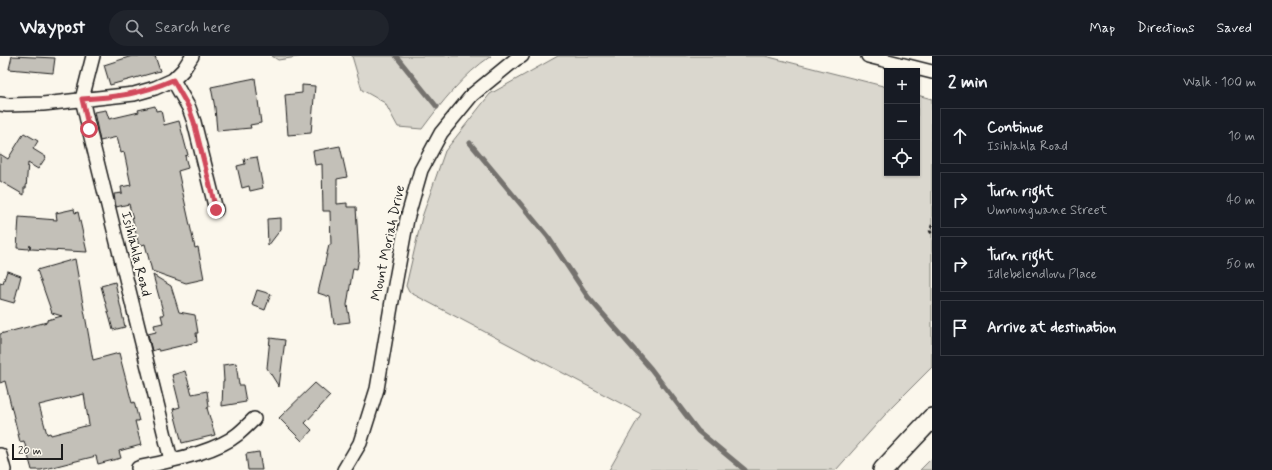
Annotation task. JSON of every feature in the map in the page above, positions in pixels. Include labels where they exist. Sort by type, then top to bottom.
[{"type":"main road","points":[[883,470],[932,418]]},
{"type":"street","name":"Isihlahla Road","points":[[93,56],[82,99],[170,460]]},
{"type":"street","points":[[0,104],[43,104],[82,99],[110,98],[134,94],[155,88],[173,80],[183,70],[192,56]]},
{"type":"street","name":"Mount Moriah Drive","points":[[344,470],[360,443],[377,389],[407,219],[421,170],[441,133],[472,95],[516,59],[522,56]]},
{"type":"street","points":[[868,56],[932,72]]},
{"type":"street","points":[[173,80],[189,108],[194,122],[216,210]]},
{"type":"street","points":[[138,468],[194,454],[226,442],[238,434],[254,419]]},
{"type":"street","points":[[0,455],[4,470]]},
{"type":"path","points":[[932,225],[930,231],[932,234]]},
{"type":"shaded area","points":[[272,56],[304,56],[278,60]]},
{"type":"shaded area","points":[[352,56],[491,56],[462,80],[422,129],[398,127],[385,103],[362,90]]},
{"type":"shaded area","points":[[558,56],[765,56],[884,86],[884,176],[920,176],[920,96],[932,99],[932,367],[892,407],[836,470],[609,470],[641,414],[409,292],[406,286],[422,217],[445,151],[490,94]]},
{"type":"shaded area","points":[[932,458],[932,470],[920,470]]},
{"type":"building","points":[[12,56],[55,58],[53,73],[9,69]]},
{"type":"building","points":[[132,56],[155,56],[160,71],[110,85],[104,65]]},
{"type":"building","points":[[255,78],[261,123],[250,125],[251,128],[217,131],[211,87]]},
{"type":"building","points":[[302,85],[315,86],[311,133],[288,135],[285,95],[302,93]]},
{"type":"building","points":[[155,106],[156,111],[161,110],[164,125],[179,121],[188,155],[185,156],[188,168],[178,171],[195,248],[198,247],[204,279],[186,283],[152,271],[145,244],[139,246],[129,204],[116,207],[114,194],[122,193],[121,187],[131,185],[124,152],[121,153],[117,137],[100,141],[94,112],[106,110],[109,119],[139,112],[138,110]]},
{"type":"building","points":[[24,133],[38,141],[33,149],[46,157],[38,169],[28,163],[24,195],[0,181],[0,154],[8,159]]},
{"type":"building","points":[[340,146],[347,177],[337,179],[337,204],[347,203],[347,207],[356,207],[359,257],[357,269],[353,268],[347,305],[350,322],[334,324],[330,297],[318,293],[329,245],[331,245],[330,211],[323,211],[322,164],[315,165],[313,151]]},
{"type":"building","points":[[257,157],[263,188],[250,191],[249,186],[242,188],[237,166],[245,164],[244,159]]},
{"type":"building","points":[[74,209],[75,213],[78,212],[87,252],[31,249],[30,245],[29,249],[17,248],[19,217],[57,220],[56,213]]},
{"type":"building","points":[[281,218],[281,229],[268,246],[267,219]]},
{"type":"building","points":[[75,259],[93,360],[119,353],[132,403],[134,402],[139,421],[135,421],[141,445],[119,451],[121,458],[98,464],[96,456],[41,470],[32,470],[24,441],[20,442],[5,381],[0,383],[0,334],[47,322],[47,320],[62,316],[52,313],[37,270]],"holes":[[[84,394],[89,425],[51,435],[50,433],[47,434],[39,405]]]},
{"type":"building","points":[[7,271],[21,276],[14,303],[0,299],[0,282],[3,283]]},
{"type":"building","points":[[153,275],[171,286],[179,312],[195,315],[198,333],[196,333],[197,342],[159,351],[158,349],[152,351],[148,334],[156,332],[154,325],[163,323],[161,315],[164,315]]},
{"type":"building","points":[[115,282],[125,327],[113,330],[101,286]]},
{"type":"building","points":[[257,290],[271,294],[265,310],[252,305]]},
{"type":"building","points":[[270,338],[285,340],[279,387],[267,368]]},
{"type":"building","points":[[236,363],[239,385],[243,385],[246,402],[222,406],[224,381],[223,365]]},
{"type":"building","points":[[185,371],[192,394],[207,391],[209,407],[207,408],[215,435],[182,443],[173,409],[180,407],[172,375]]},
{"type":"building","points":[[315,383],[330,396],[305,423],[312,430],[302,441],[279,418]]},
{"type":"building","points":[[259,452],[262,470],[248,470],[246,454]]},
{"type":"waterway","points":[[396,56],[437,107]]},
{"type":"waterway","points":[[470,143],[548,237],[588,297],[651,369],[698,431],[745,470]]},
{"type":"route","points":[[89,129],[82,99],[110,98],[134,94],[155,88],[173,80],[189,108],[194,122],[216,210]]}]
